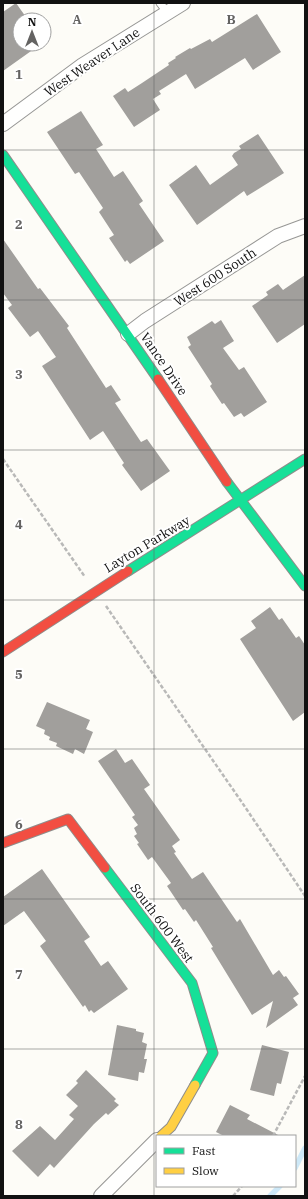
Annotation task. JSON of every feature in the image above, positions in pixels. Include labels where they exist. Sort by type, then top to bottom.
[{"type":"street","name":"West Weaver Lane","points":[[3,124],[163,7],[183,3]]},
{"type":"street","name":"Vance Drive","points":[[3,155],[128,334],[240,501],[305,586]]},
{"type":"street","name":"West 600 South","points":[[128,334],[278,236],[305,226]]},
{"type":"street","name":"Layton Parkway","points":[[3,652],[95,591],[305,459]]},
{"type":"street","name":"South 600 West","points":[[3,843],[68,819],[192,984],[213,1053],[171,1127],[162,1135]]},
{"type":"street","points":[[101,1196],[156,1141]]},
{"type":"path","points":[[3,459],[82,573]]},
{"type":"path","points":[[117,621],[305,896]]},
{"type":"path","points":[[274,1135],[305,1076]]},
{"type":"path","points":[[233,1196],[241,1187]]},
{"type":"building","points":[[16,3],[22,12],[12,12],[12,52],[30,52],[3,71],[3,12]]},
{"type":"building","points":[[257,14],[281,52],[253,70],[245,58],[195,89],[186,74],[159,91],[161,94],[153,99],[160,110],[134,127],[113,96],[125,88],[128,92],[169,65],[168,63],[176,58],[175,57],[210,39],[212,42]]},
{"type":"building","points":[[81,111],[103,145],[96,149],[114,177],[123,171],[143,201],[139,204],[164,241],[130,264],[127,260],[125,262],[109,238],[114,235],[99,212],[103,208],[79,172],[75,174],[47,132]]},
{"type":"building","points":[[258,134],[284,173],[247,196],[244,191],[197,225],[169,185],[196,165],[210,185],[238,165],[232,156],[241,149],[239,146]]},
{"type":"building","points":[[3,239],[38,289],[40,288],[69,326],[67,328],[106,388],[111,385],[121,400],[115,403],[141,442],[147,439],[170,471],[141,491],[122,465],[124,463],[103,431],[90,440],[42,366],[56,357],[38,331],[30,337],[8,308],[12,305],[3,293]]},
{"type":"building","points":[[305,275],[305,324],[277,343],[252,306],[268,295],[266,292],[278,284],[283,290]]},
{"type":"building","points":[[221,320],[234,341],[223,348],[239,370],[244,367],[267,402],[244,417],[241,413],[234,417],[224,403],[222,404],[210,386],[212,384],[188,347],[191,345],[187,337],[212,321],[215,324]]},
{"type":"building","points":[[270,607],[279,620],[282,618],[296,638],[299,636],[305,645],[305,712],[293,721],[240,639],[256,628],[251,621]]},
{"type":"building","points":[[47,702],[90,720],[86,729],[93,732],[84,754],[75,749],[73,754],[56,746],[57,743],[49,740],[50,737],[44,734],[45,730],[36,726]]},
{"type":"building","points":[[116,749],[125,763],[132,759],[150,785],[144,789],[180,840],[172,846],[176,852],[174,853],[192,879],[203,872],[237,922],[240,919],[273,975],[279,970],[284,977],[286,976],[299,994],[293,998],[298,1005],[266,1028],[273,1001],[252,1015],[211,948],[213,947],[196,920],[194,922],[185,909],[183,910],[167,886],[171,883],[152,857],[148,860],[137,844],[139,843],[134,836],[137,834],[134,828],[138,825],[132,817],[135,815],[98,761]]},
{"type":"building","points":[[42,869],[90,937],[84,941],[101,966],[108,961],[128,989],[94,1013],[91,1010],[89,1012],[85,1005],[83,1007],[40,946],[46,941],[24,911],[3,926],[3,897]]},
{"type":"building","points":[[117,1025],[136,1029],[136,1031],[144,1033],[142,1042],[147,1044],[144,1059],[147,1059],[144,1073],[139,1072],[138,1081],[108,1075]]},
{"type":"building","points":[[262,1045],[289,1052],[281,1084],[277,1083],[274,1096],[250,1090]]},
{"type":"building","points":[[86,1070],[116,1099],[114,1101],[119,1105],[108,1115],[106,1113],[94,1124],[54,1168],[50,1164],[38,1177],[12,1151],[40,1126],[55,1140],[74,1119],[69,1115],[78,1106],[66,1095],[78,1083],[76,1081]]},
{"type":"building","points":[[230,1105],[250,1115],[247,1119],[278,1135],[222,1135],[216,1132]]},
{"type":"waterway","points":[[296,1166],[305,1148]]},
{"type":"waterway","points":[[270,1196],[279,1187]]},
{"type":"traffic: fast","points":[[3,155],[158,379]]},
{"type":"traffic: fast","points":[[128,571],[305,459]]},
{"type":"traffic: fast","points":[[227,482],[305,586]]},
{"type":"traffic: fast","points":[[105,868],[192,983],[213,1053],[195,1085]]},
{"type":"traffic: slow","points":[[162,1135],[171,1127],[195,1085]]},
{"type":"traffic: jam","points":[[158,379],[227,482]]},
{"type":"traffic: jam","points":[[3,652],[128,571]]},
{"type":"traffic: jam","points":[[3,843],[68,819],[105,868]]}]
